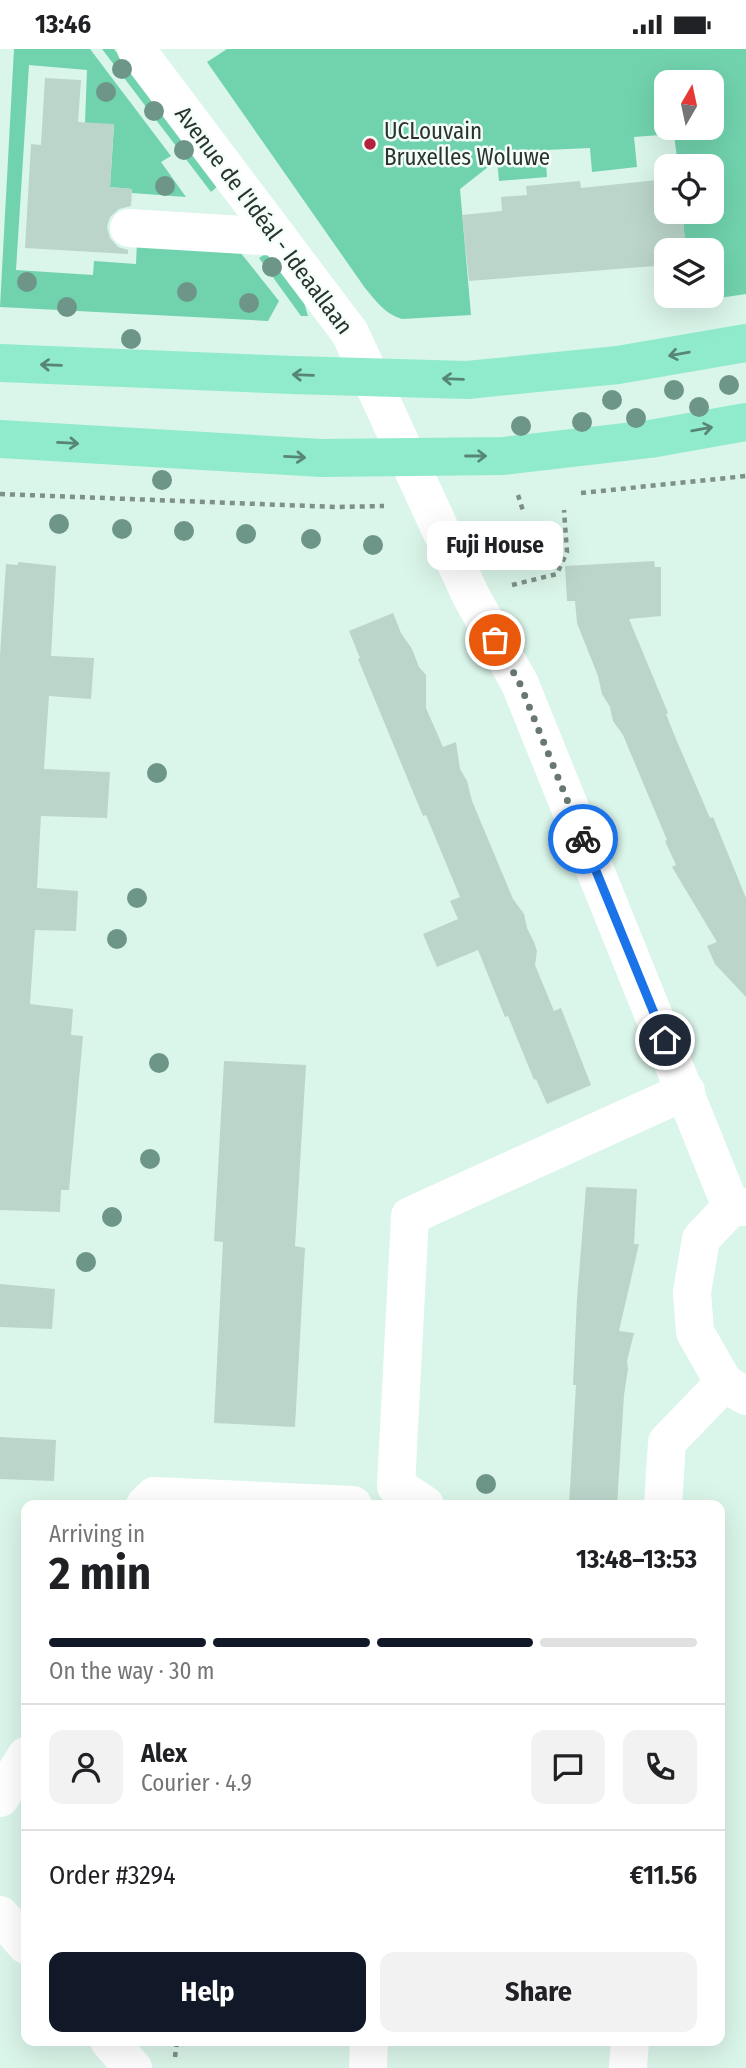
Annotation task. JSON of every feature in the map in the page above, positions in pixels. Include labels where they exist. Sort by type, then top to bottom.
[{"type":"main road","points":[[0,363],[467,380],[618,365],[746,343]]},
{"type":"main road","points":[[0,439],[321,458],[503,456],[650,439],[746,422]]},
{"type":"street","name":"Avenue de l'Idéal - Ideaallaan","points":[[136,49],[350,333],[471,596],[520,684],[686,1091],[738,1207],[701,1239],[692,1292],[695,1332],[735,1390]]},
{"type":"street","points":[[130,228],[278,237]]},
{"type":"street","points":[[384,1500],[411,1495],[410,1216],[686,1091]]},
{"type":"street","points":[[663,1500],[667,1441],[735,1390]]},
{"type":"street","points":[[150,1500],[154,1496],[244,1500]]},
{"type":"street","points":[[0,1798],[21,1764]]},
{"type":"street","points":[[0,1915],[21,1939]]},
{"type":"street","points":[[113,2046],[133,2068]]},
{"type":"street","points":[[368,2068],[369,2046]]},
{"type":"street","points":[[628,2068],[630,2046]]},
{"type":"path","points":[[501,588],[557,574],[567,552],[564,510]]},
{"type":"green space","points":[[14,49],[90,49],[171,156],[161,162],[186,197],[132,193],[132,189],[110,187],[114,125],[85,123],[87,70],[29,65],[16,270],[93,275],[94,261],[136,264],[137,240],[236,247],[279,301],[268,321],[0,307]]},
{"type":"green space","points":[[102,49],[114,49],[218,186],[211,192]]},
{"type":"green space","name":"UCLouvain Bruxelles Woluwe","points":[[227,49],[746,49],[746,294],[724,297],[724,238],[685,238],[683,224],[724,224],[724,154],[676,154],[675,140],[724,140],[724,70],[654,70],[654,136],[634,137],[637,167],[592,172],[590,148],[545,150],[547,177],[499,181],[497,160],[460,189],[471,315],[402,319],[381,307],[207,62]]},
{"type":"green space","points":[[267,253],[304,302],[308,316],[301,316],[259,258]]},
{"type":"building","points":[[45,78],[81,80],[78,122],[114,124],[110,187],[132,189],[131,206],[119,209],[110,217],[107,227],[110,238],[118,247],[128,250],[128,254],[25,248],[31,144],[41,145]]},
{"type":"building","points":[[654,180],[654,224],[683,224],[685,238],[654,238],[654,266],[469,281],[462,215],[502,211],[501,197],[527,195],[526,186],[580,181],[581,188]]},
{"type":"building","points":[[654,561],[655,567],[661,567],[661,616],[629,619],[676,739],[710,818],[713,817],[746,898],[746,997],[715,964],[707,946],[717,942],[672,867],[676,865],[665,841],[667,840],[623,735],[613,721],[610,707],[602,694],[598,676],[577,623],[575,601],[567,601],[565,566]]},
{"type":"building","points":[[18,562],[56,566],[51,656],[94,658],[91,699],[49,696],[44,769],[110,772],[107,818],[41,816],[37,888],[78,891],[76,931],[35,930],[30,1004],[73,1009],[71,1035],[83,1036],[69,1190],[61,1190],[60,1212],[0,1210],[0,655],[6,564],[18,565]]},
{"type":"building","points":[[393,613],[419,667],[426,675],[426,708],[443,747],[456,742],[460,769],[467,781],[472,801],[513,899],[524,914],[534,942],[537,951],[535,965],[554,1011],[561,1008],[591,1085],[547,1104],[536,1079],[534,1080],[508,1016],[505,1017],[478,950],[437,967],[423,934],[458,919],[450,901],[460,897],[426,815],[423,816],[349,631]]},
{"type":"building","points":[[224,1061],[306,1065],[295,1246],[305,1248],[295,1427],[214,1423],[223,1242],[214,1241]]},
{"type":"building","points":[[586,1187],[637,1189],[634,1244],[639,1244],[619,1331],[634,1333],[627,1361],[617,1500],[569,1500],[576,1385],[573,1385]]},
{"type":"building","points":[[0,1284],[55,1289],[52,1329],[0,1327]]},
{"type":"building","points":[[0,1437],[56,1440],[54,1481],[0,1479]]},
{"type":"way so far","points":[[495,640],[520,684],[583,839]]},
{"type":"place","name":"UCLouvain Bruxelles Woluwe","points":[[370,144]]},
{"type":"place","name":"Fuji House","points":[[495,640]]},
{"type":"route","points":[[583,839],[665,1040]]}]
